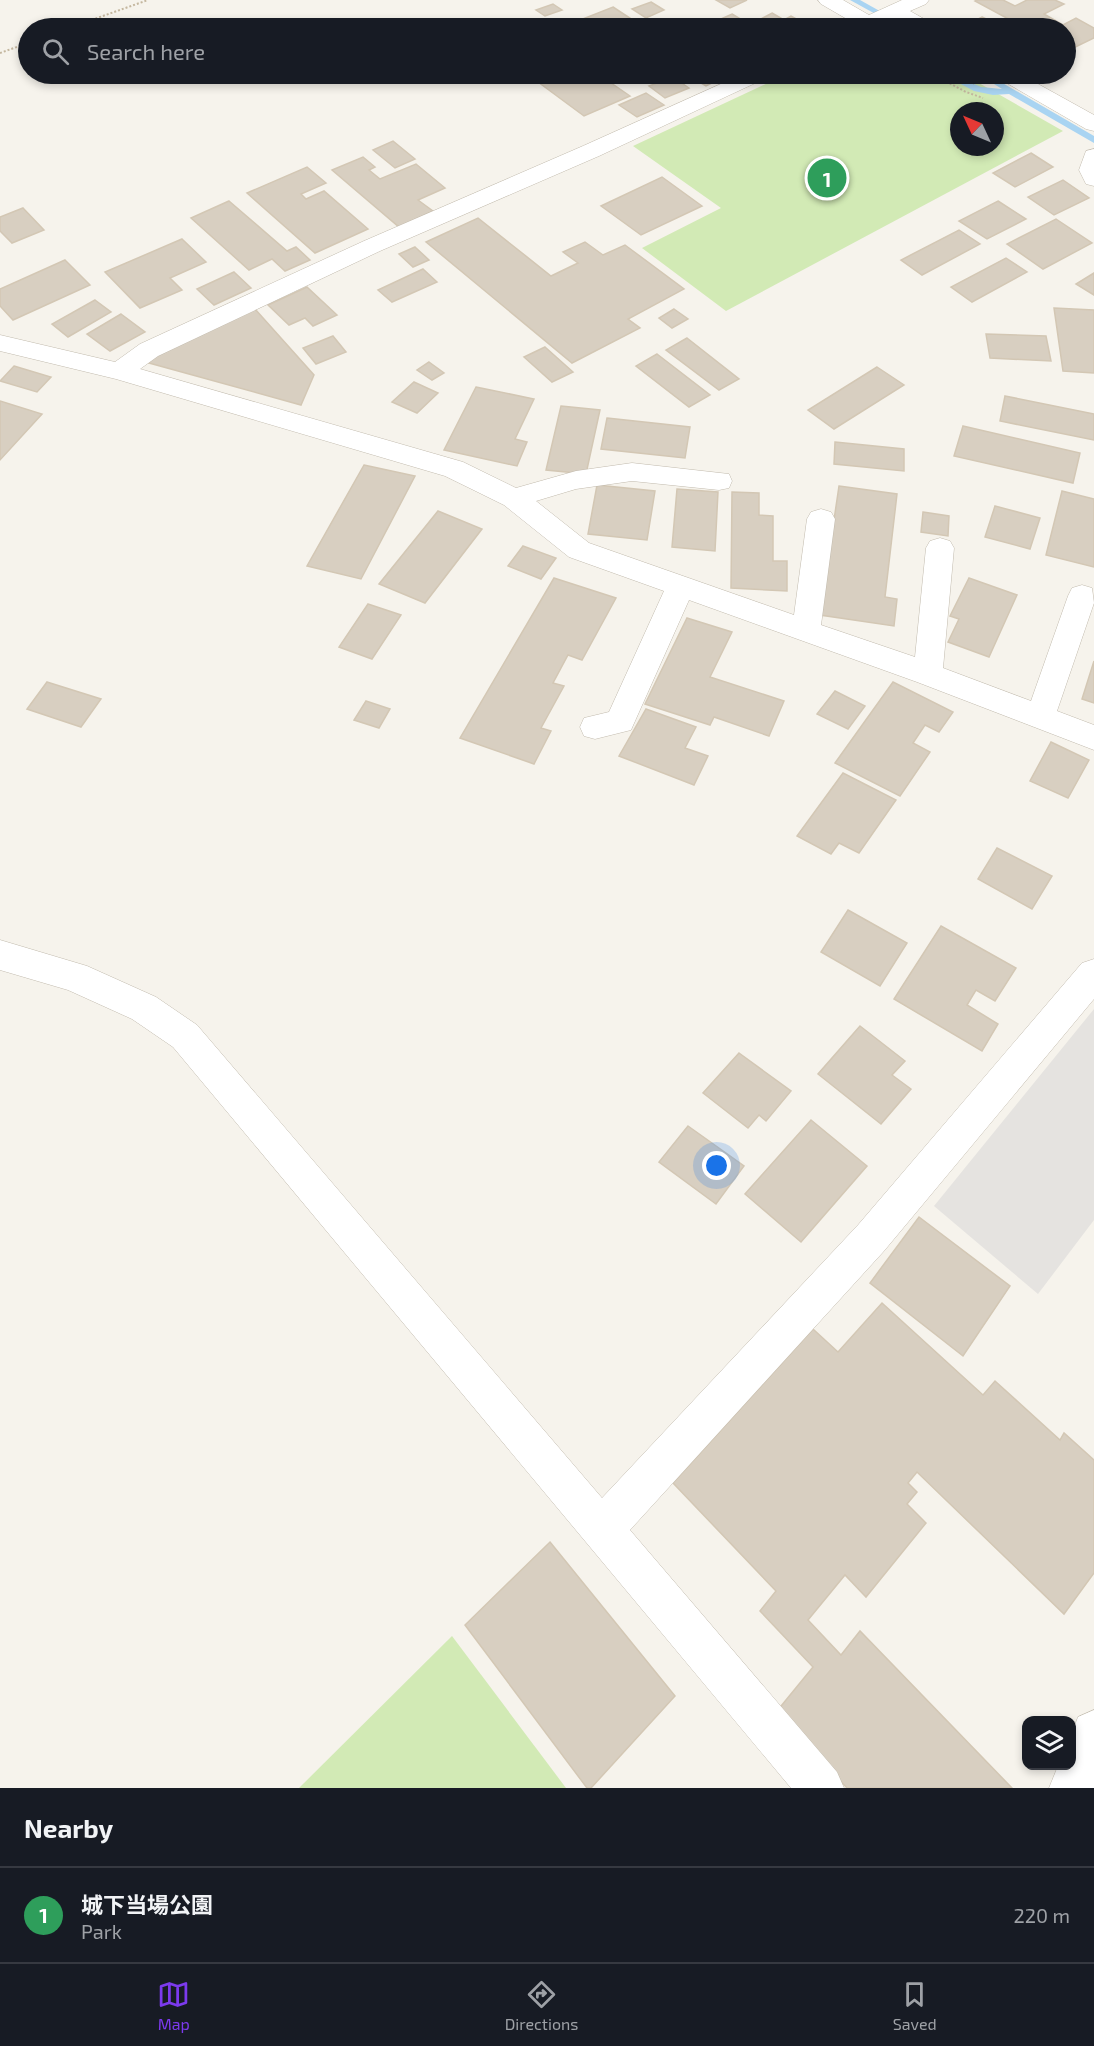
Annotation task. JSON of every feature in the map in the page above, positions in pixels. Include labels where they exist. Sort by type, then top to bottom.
[{"type":"street","points":[[828,0],[874,18]]},
{"type":"street","points":[[879,18],[919,0]]},
{"type":"street","points":[[119,371],[149,350],[180,335],[372,246],[591,151],[737,84]]},
{"type":"street","points":[[1023,84],[1094,124]]},
{"type":"street","points":[[1094,156],[1090,170],[1094,179]]},
{"type":"street","points":[[0,343],[119,371],[454,469],[514,498],[579,550],[620,567],[681,585],[806,630],[1094,738]]},
{"type":"street","points":[[514,498],[576,480],[632,472],[719,481]]},
{"type":"street","points":[[806,630],[821,519]]},
{"type":"street","points":[[928,675],[940,548]]},
{"type":"street","points":[[596,728],[620,721],[681,585]]},
{"type":"street","points":[[1040,718],[1082,596]]},
{"type":"street","points":[[0,955],[75,977],[144,1008],[185,1036],[821,1788]]},
{"type":"street","points":[[601,1530],[871,1238],[1094,974]]},
{"type":"street","points":[[1072,1788],[1094,1732]]},
{"type":"path","points":[[97,18],[148,0]]},
{"type":"path","points":[[0,53],[18,47]]},
{"type":"path","points":[[974,84],[983,89]]},
{"type":"green space","points":[[766,84],[981,84],[1063,131],[726,311],[642,248],[721,208],[633,146]]},
{"type":"green space","points":[[452,1636],[566,1788],[299,1788]]},
{"type":"shaded area","points":[[1094,1009],[1094,1220],[1038,1294],[934,1206]]},
{"type":"building","points":[[716,0],[747,0],[730,8]]},
{"type":"building","points":[[1003,0],[1015,6],[1027,0],[1055,0],[1064,4],[1044,14],[1051,18],[1006,18],[975,1]]},
{"type":"building","points":[[651,2],[664,10],[646,18],[632,9]]},
{"type":"building","points":[[553,4],[562,10],[545,16],[536,10]]},
{"type":"building","points":[[613,7],[630,18],[585,18]]},
{"type":"building","points":[[772,13],[781,18],[763,18]]},
{"type":"building","points":[[732,14],[739,18],[723,18]]},
{"type":"building","points":[[1076,18],[1094,28],[1094,38],[1076,47]]},
{"type":"building","points":[[541,84],[613,84],[630,96],[584,116]]},
{"type":"building","points":[[683,84],[689,88],[665,98],[649,86]]},
{"type":"building","points":[[646,93],[664,105],[637,117],[619,105]]},
{"type":"building","points":[[393,141],[415,159],[395,168],[373,150]]},
{"type":"building","points":[[1031,153],[1053,167],[1015,187],[993,173]]},
{"type":"building","points":[[363,157],[375,167],[369,170],[380,179],[416,164],[445,188],[418,200],[433,211],[399,227],[332,170]]},
{"type":"building","points":[[307,167],[326,183],[301,194],[306,199],[324,191],[368,229],[315,253],[247,193]]},
{"type":"building","points":[[662,177],[702,206],[641,235],[601,206]]},
{"type":"building","points":[[1063,180],[1089,198],[1054,215],[1028,197]]},
{"type":"building","points":[[229,201],[287,251],[296,247],[310,260],[285,271],[272,259],[249,270],[191,218]]},
{"type":"building","points":[[998,201],[1026,219],[987,239],[959,221]]},
{"type":"building","points":[[23,208],[44,230],[12,243],[0,231],[0,217]]},
{"type":"building","points":[[478,218],[551,276],[578,263],[563,252],[585,242],[603,255],[625,245],[684,289],[628,319],[640,328],[572,363],[426,242]]},
{"type":"building","points":[[1056,219],[1092,243],[1043,269],[1007,244]]},
{"type":"building","points":[[959,230],[980,244],[922,275],[901,260]]},
{"type":"building","points":[[182,239],[206,262],[170,278],[182,290],[140,308],[105,272]]},
{"type":"building","points":[[415,247],[429,260],[413,267],[399,254]]},
{"type":"building","points":[[1006,258],[1027,272],[972,302],[951,287]]},
{"type":"building","points":[[65,260],[90,285],[13,320],[0,306],[0,289]]},
{"type":"building","points":[[423,269],[437,282],[392,302],[378,290]]},
{"type":"building","points":[[234,272],[251,288],[214,305],[197,289]]},
{"type":"building","points":[[1094,273],[1094,295],[1076,284]]},
{"type":"building","points":[[307,287],[337,315],[313,326],[305,318],[289,325],[268,305]]},
{"type":"building","points":[[95,300],[111,312],[68,337],[52,324]]},
{"type":"building","points":[[1054,308],[1094,310],[1094,373],[1063,371]]},
{"type":"building","points":[[255,309],[314,375],[301,405],[149,363],[157,351]]},
{"type":"building","points":[[674,309],[688,319],[672,328],[659,318]]},
{"type":"building","points":[[121,314],[145,332],[110,351],[87,334]]},
{"type":"building","points":[[986,334],[1046,336],[1051,361],[990,358]]},
{"type":"building","points":[[333,336],[346,352],[316,364],[303,348]]},
{"type":"building","points":[[687,338],[739,379],[719,390],[666,350]]},
{"type":"building","points":[[545,347],[573,372],[552,382],[524,357]]},
{"type":"building","points":[[657,354],[710,395],[689,407],[636,366]]},
{"type":"building","points":[[429,362],[444,373],[432,380],[417,370]]},
{"type":"building","points":[[14,366],[51,377],[37,392],[0,381]]},
{"type":"building","points":[[877,367],[904,385],[834,429],[808,410]]},
{"type":"building","points":[[414,382],[438,393],[417,413],[392,402]]},
{"type":"building","points":[[476,387],[534,399],[515,439],[527,442],[517,466],[444,450]]},
{"type":"building","points":[[1005,396],[1094,414],[1094,440],[1000,421]]},
{"type":"building","points":[[0,401],[42,414],[0,460]]},
{"type":"building","points":[[561,406],[600,410],[586,474],[546,470]]},
{"type":"building","points":[[607,418],[690,427],[685,458],[601,449]]},
{"type":"building","points":[[963,426],[1080,453],[1073,483],[954,456]]},
{"type":"building","points":[[835,442],[904,449],[904,471],[834,464]]},
{"type":"building","points":[[364,465],[415,476],[361,579],[307,566]]},
{"type":"building","points":[[597,485],[655,491],[647,540],[588,534]]},
{"type":"building","points":[[839,486],[897,494],[885,597],[897,599],[894,626],[820,615]]},
{"type":"building","points":[[677,489],[718,492],[715,551],[672,547]]},
{"type":"building","points":[[1062,491],[1094,499],[1094,567],[1046,555]]},
{"type":"building","points":[[732,492],[759,493],[759,515],[773,516],[773,561],[787,561],[787,591],[731,588]]},
{"type":"building","points":[[995,506],[1040,518],[1030,549],[985,537]]},
{"type":"building","points":[[438,511],[482,529],[425,603],[379,584]]},
{"type":"building","points":[[923,512],[949,516],[948,536],[921,532]]},
{"type":"building","points":[[523,546],[556,558],[541,579],[508,566]]},
{"type":"building","points":[[554,578],[616,598],[582,660],[568,655],[553,683],[564,686],[541,728],[551,731],[534,764],[460,738]]},
{"type":"building","points":[[969,578],[1017,595],[989,657],[948,642],[959,619],[950,616]]},
{"type":"building","points":[[368,604],[401,615],[372,659],[339,647]]},
{"type":"building","points":[[687,618],[732,632],[710,677],[784,701],[769,736],[714,717],[710,725],[645,704]]},
{"type":"building","points":[[1094,661],[1094,703],[1082,699]]},
{"type":"building","points":[[47,682],[101,699],[81,727],[27,709]]},
{"type":"building","points":[[893,682],[953,712],[939,732],[925,725],[913,743],[930,752],[900,796],[835,763]]},
{"type":"building","points":[[835,691],[865,706],[848,729],[817,714]]},
{"type":"building","points":[[366,701],[390,709],[379,728],[354,720]]},
{"type":"building","points":[[646,709],[696,727],[685,748],[708,756],[694,785],[619,756]]},
{"type":"building","points":[[1051,742],[1089,760],[1068,798],[1030,781]]},
{"type":"building","points":[[843,773],[896,800],[859,853],[839,843],[831,854],[797,836]]},
{"type":"building","points":[[997,848],[1052,876],[1032,909],[978,879]]},
{"type":"building","points":[[848,910],[907,943],[880,986],[821,952]]},
{"type":"building","points":[[941,926],[1016,968],[995,1001],[976,990],[967,1005],[998,1024],[982,1051],[894,999]]},
{"type":"building","points":[[860,1026],[905,1061],[892,1075],[911,1089],[881,1124],[818,1074]]},
{"type":"building","points":[[739,1053],[791,1091],[766,1121],[759,1115],[748,1128],[703,1093]]},
{"type":"building","points":[[811,1120],[867,1166],[801,1242],[745,1194]]},
{"type":"building","points":[[688,1126],[744,1166],[716,1204],[659,1162]]},
{"type":"building","points":[[919,1217],[1010,1286],[963,1356],[870,1283]]},
{"type":"building","points":[[882,1303],[983,1395],[995,1381],[1060,1440],[1064,1433],[1094,1460],[1094,1573],[1064,1614],[917,1472],[908,1483],[917,1492],[907,1504],[926,1523],[866,1597],[845,1575],[808,1620],[841,1655],[860,1631],[1012,1788],[847,1788],[777,1711],[813,1667],[760,1611],[776,1591],[673,1483],[813,1329],[838,1352]]},
{"type":"building","points":[[550,1542],[675,1696],[591,1788],[587,1788],[465,1625]]},
{"type":"waterway","points":[[854,0],[887,18]]},
{"type":"waterway","points":[[966,84],[985,91],[1011,91]]},
{"type":"waterway","points":[[999,84],[1011,91]]},
{"type":"waterway","points":[[1011,91],[1094,140]]},
{"type":"place","name":"城下当場公園","points":[[827,178]]}]
